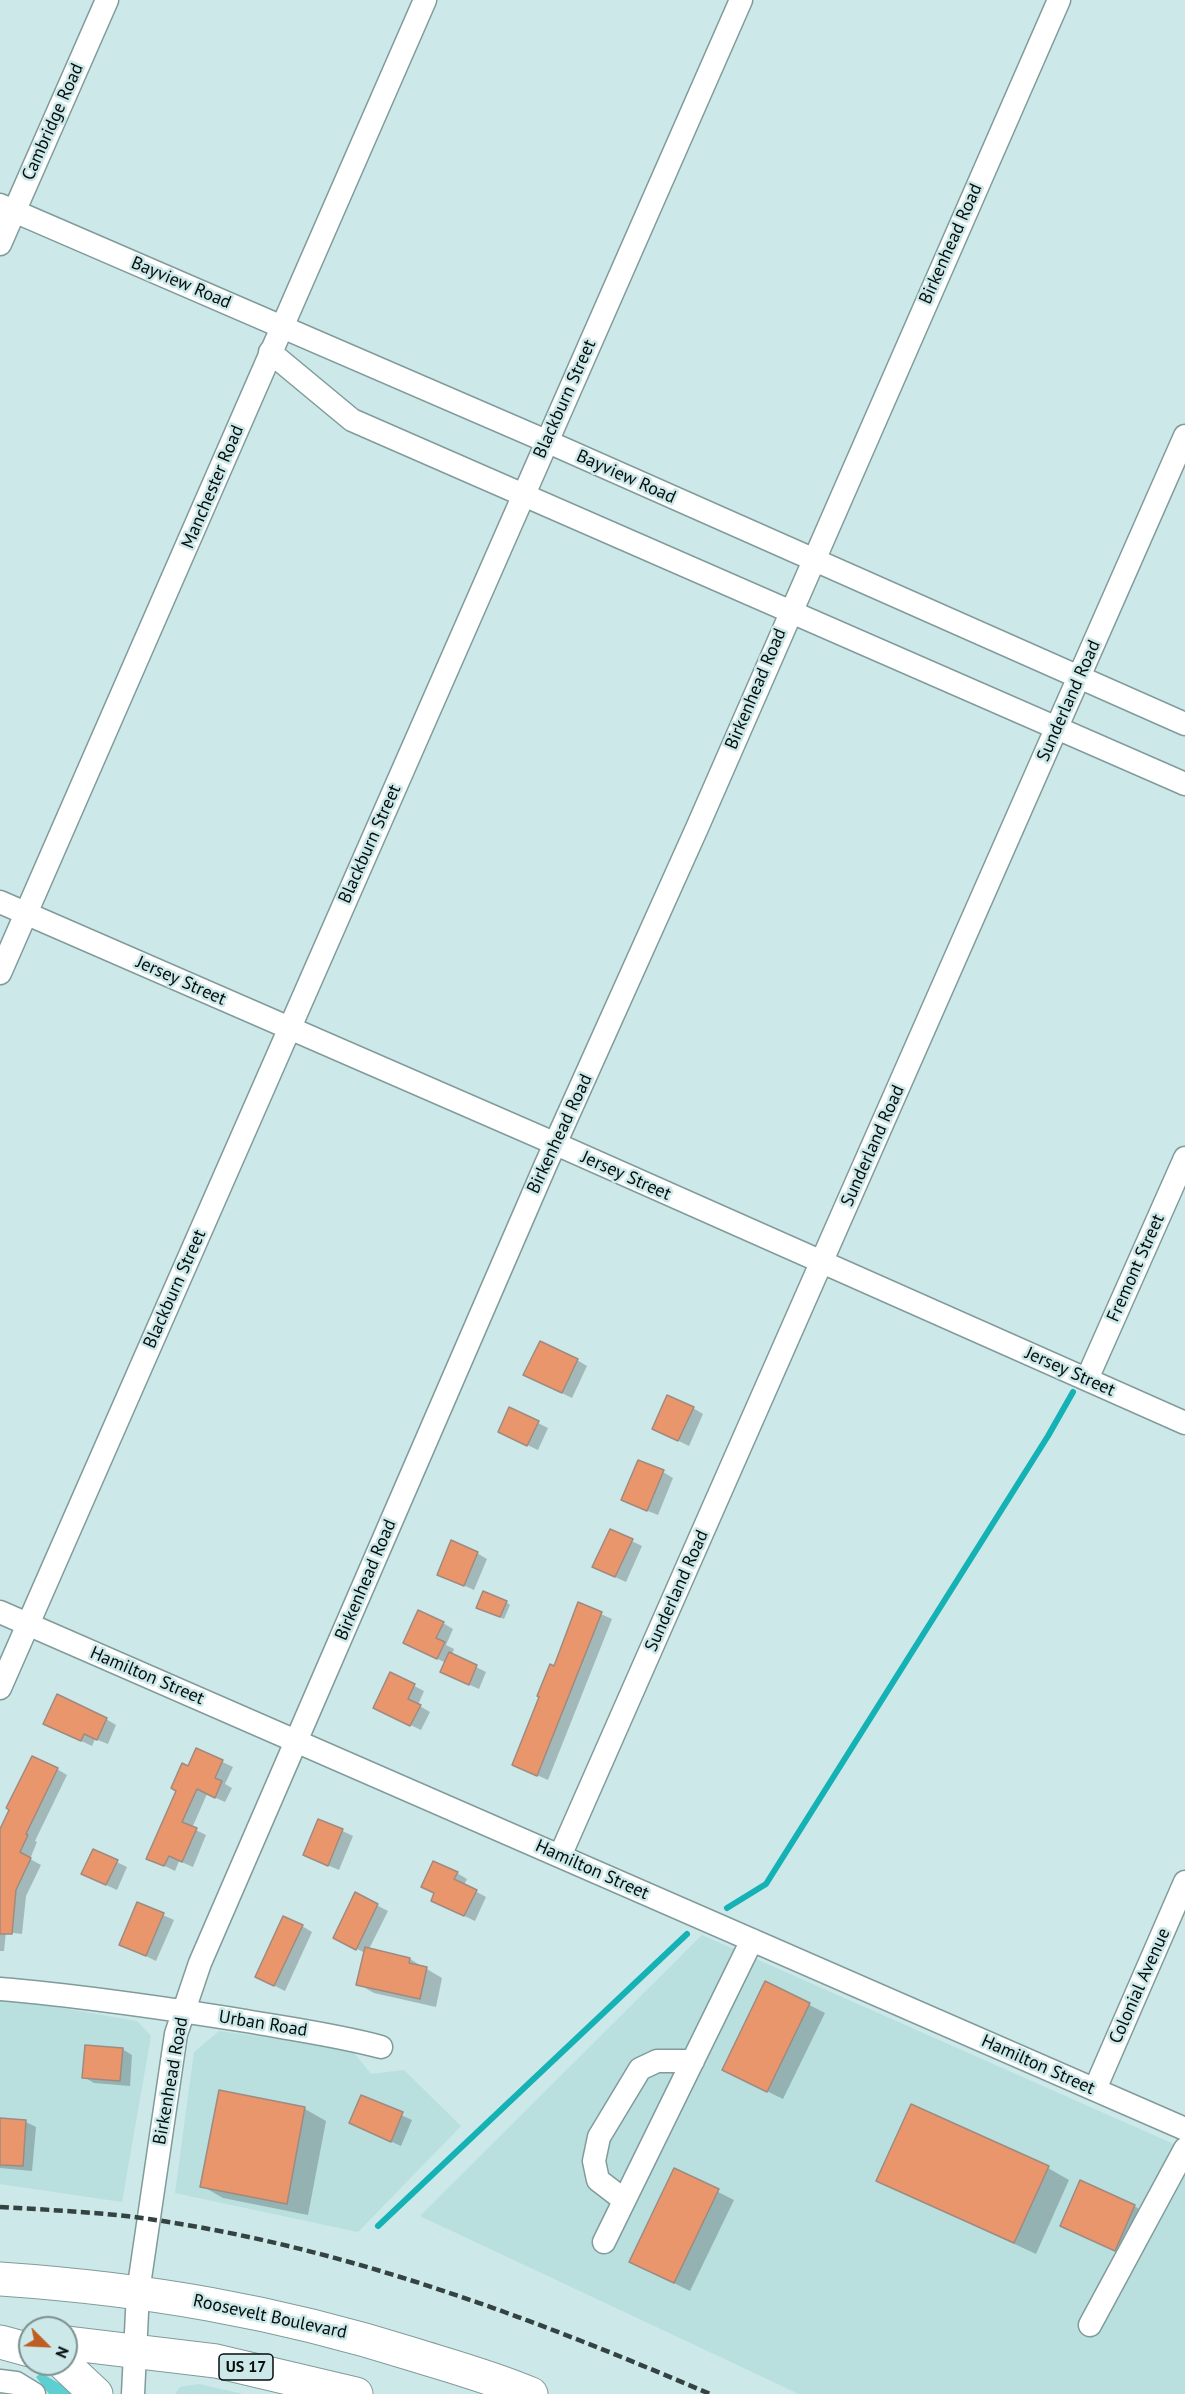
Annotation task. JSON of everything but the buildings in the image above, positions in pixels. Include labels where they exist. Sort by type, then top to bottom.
[{"type":"highway","name":"Roosevelt Boulevard","points":[[0,2279],[138,2292],[229,2306],[294,2320],[369,2341],[525,2392]]},
{"type":"highway","points":[[0,2341],[18,2341]]},
{"type":"highway","points":[[0,2341],[18,2346]]},
{"type":"highway","name":"US 17","points":[[78,2344],[135,2349],[274,2373],[356,2394]]},
{"type":"highway","points":[[77,2376],[96,2394]]},
{"type":"street","name":"Cambridge Road","points":[[0,244],[7,208],[107,0]]},
{"type":"street","name":"Manchester Road","points":[[0,973],[425,0]]},
{"type":"street","name":"Blackburn Street","points":[[0,1688],[741,0]]},
{"type":"street","name":"Birkenhead Road","points":[[133,2394],[138,2292],[176,2034],[200,1963],[556,1144],[1059,0]]},
{"type":"street","name":"Bayview Road","points":[[7,208],[546,441],[1185,724]]},
{"type":"street","points":[[270,352],[352,420],[1185,783]]},
{"type":"street","name":"Sunderland Road","points":[[560,1856],[1185,436]]},
{"type":"street","name":"Jersey Street","points":[[0,902],[556,1144],[1185,1423]]},
{"type":"street","name":"Fremont Street","points":[[1087,1379],[1185,1158]]},
{"type":"street","name":"Hamilton Street","points":[[0,1612],[1185,2128]]},
{"type":"street","name":"Colonial Avenue","points":[[1095,2089],[1185,1882]]},
{"type":"street","points":[[604,2242],[752,1940]]},
{"type":"street","name":"Urban Road","points":[[0,1989],[57,1994],[183,2011],[350,2038],[381,2047]]},
{"type":"street","points":[[624,2200],[598,2180],[594,2161],[599,2137],[639,2069],[657,2061],[693,2061]]},
{"type":"street","points":[[1090,2325],[1185,2149]]},
{"type":"street","points":[[0,2381],[16,2383],[34,2394]]},
{"type":"shaded area","points":[[702,1935],[1185,2149],[1185,2394],[799,2394],[420,2216]]},
{"type":"shaded area","points":[[0,2000],[26,2002],[137,2021],[151,2036],[122,2202],[0,2184]]},
{"type":"shaded area","points":[[219,2031],[351,2049],[371,2074],[404,2070],[461,2126],[358,2232],[175,2193],[194,2052]]},
{"type":"shaded area","points":[[46,2376],[62,2385],[71,2394],[49,2394],[36,2377]]},
{"type":"shaded area","points":[[199,2384],[243,2394],[175,2394],[180,2387]]},
{"type":"waterway","points":[[727,1908],[766,1884],[1048,1436],[1073,1392]]},
{"type":"waterway","points":[[378,2226],[687,1934]]},
{"type":"railway","points":[[0,2207],[149,2219],[222,2231],[294,2247],[365,2266],[505,2312],[710,2394]]}]
